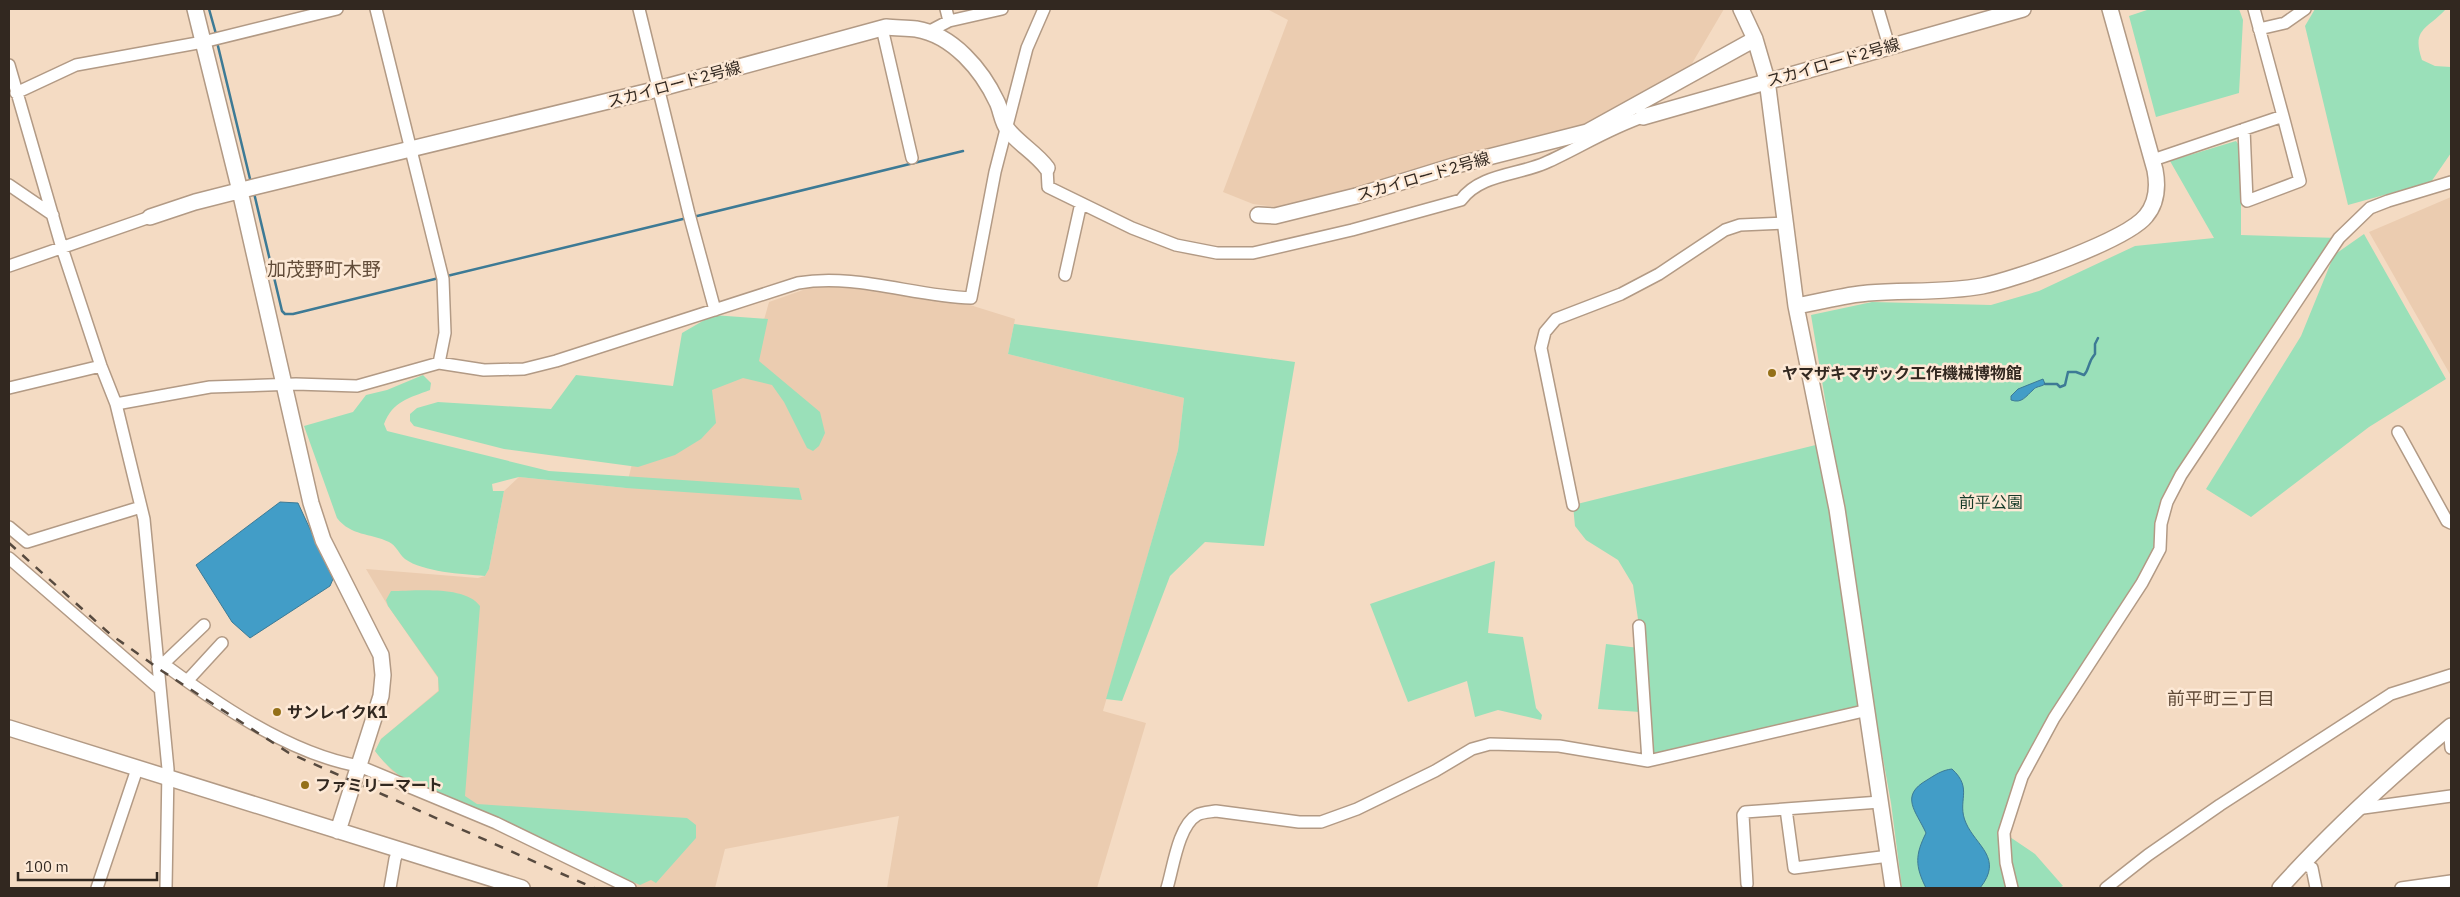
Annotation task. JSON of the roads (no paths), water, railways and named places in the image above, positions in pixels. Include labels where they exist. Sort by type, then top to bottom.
[{"type":"street","points":[[195,9],[212,40],[249,188],[303,473],[323,540],[381,655],[383,675],[381,696],[338,831]]},
{"type":"street","points":[[16,93],[76,64],[212,40],[337,9]]},
{"type":"street","points":[[376,9],[443,278],[445,333],[439,363]]},
{"type":"street","points":[[639,9],[690,218],[715,310]]},
{"type":"street","points":[[946,9],[949,21]]},
{"type":"street","points":[[928,32],[949,21],[1002,9]]},
{"type":"street","points":[[116,404],[210,387],[357,386],[439,363],[484,370],[524,369],[556,361],[798,283],[823,279],[848,281],[945,297],[971,298],[995,172],[1027,48],[1044,9]]},
{"type":"street","points":[[1741,9],[1755,39],[1767,80],[1796,306],[1837,509],[1893,888]]},
{"type":"street","points":[[1878,9],[1889,46]]},
{"type":"street","name":"スカイロード2号線","points":[[1643,117],[1767,80],[2023,9]]},
{"type":"street","points":[[1796,306],[1867,293],[1981,286],[2040,270],[2126,232],[2146,216],[2157,191],[2152,160],[2110,9]]},
{"type":"street","points":[[2244,129],[2248,201],[2300,181],[2254,9]]},
{"type":"street","points":[[2260,29],[2285,23],[2305,9]]},
{"type":"street","points":[[882,28],[912,158]]},
{"type":"street","name":"スカイロード2号線","points":[[150,217],[249,188],[658,89],[882,28],[917,29],[928,32],[947,41],[960,51],[982,76],[997,102],[1007,130]]},
{"type":"street","name":"スカイロード2号線","points":[[1258,215],[1275,216],[1356,196],[1453,166],[1587,132],[1755,39]]},
{"type":"street","points":[[9,66],[62,248],[101,366],[116,404],[144,519],[160,661],[160,689],[168,779],[166,888]]},
{"type":"street","points":[[2152,160],[2283,116]]},
{"type":"street","points":[[1007,130],[1038,156],[1046,168],[1048,187],[1081,204],[1132,228],[1176,245],[1217,253],[1253,253],[1352,230],[1461,200],[1468,190],[1509,172],[1542,164],[1643,117]]},
{"type":"street","points":[[2012,888],[2006,863],[2004,833],[2022,777],[2054,718],[2160,549],[2161,524],[2167,502],[2181,475],[2343,233],[2370,208],[2451,182]]},
{"type":"street","points":[[9,185],[53,216]]},
{"type":"street","points":[[1065,275],[1081,204]]},
{"type":"street","points":[[9,266],[150,217]]},
{"type":"street","points":[[1573,505],[1541,348],[1546,332],[1556,319],[1620,294],[1659,274],[1724,230],[1740,225],[1786,223]]},
{"type":"street","points":[[9,388],[101,366]]},
{"type":"street","points":[[2398,432],[2447,521],[2451,523]]},
{"type":"street","points":[[9,527],[27,542],[141,507]]},
{"type":"street","points":[[9,558],[160,689]]},
{"type":"street","points":[[160,661],[204,625]]},
{"type":"street","points":[[1639,626],[1648,761]]},
{"type":"street","points":[[188,680],[222,643]]},
{"type":"street","points":[[160,661],[228,707],[290,745],[339,763],[359,766],[496,823],[630,888]]},
{"type":"street","points":[[2106,888],[2148,855],[2220,805],[2390,694],[2451,675]]},
{"type":"street","points":[[1167,888],[1182,835],[1188,823],[1197,815],[1207,812],[1216,811],[1299,822],[1321,822],[1357,809],[1435,771],[1472,749],[1490,744],[1559,746],[1648,761],[1868,710]]},
{"type":"street","points":[[2450,727],[2451,748]]},
{"type":"street","points":[[2280,888],[2354,809],[2398,769],[2450,727]]},
{"type":"street","points":[[9,728],[517,887]]},
{"type":"street","points":[[97,888],[137,769]]},
{"type":"street","points":[[2354,809],[2451,796]]},
{"type":"street","points":[[1747,884],[1743,815],[1745,812],[1880,802]]},
{"type":"street","points":[[1786,809],[1794,868],[1888,856]]},
{"type":"street","points":[[390,888],[394,860],[398,851]]},
{"type":"street","points":[[2302,864],[2312,868],[2316,888]]},
{"type":"street","points":[[2402,888],[2451,882]]},
{"type":"water","points":[[2043,379],[2045,384],[2034,389],[2023,399],[2018,401],[2011,400],[2011,396],[2018,389]]},
{"type":"water","points":[[280,502],[298,503],[333,579],[330,586],[250,638],[232,622],[196,565]]},
{"type":"water","points":[[1952,769],[1959,776],[1962,783],[1963,815],[1966,823],[1989,860],[1987,878],[1980,888],[1926,888],[1918,867],[1918,854],[1926,833],[1912,804],[1914,792],[1933,776]]},
{"type":"waterway","points":[[209,9],[216,34]]},
{"type":"waterway","points":[[217,42],[251,183]]},
{"type":"waterway","points":[[693,217],[963,151]]},
{"type":"waterway","points":[[254,193],[282,311],[285,314],[293,314],[439,278]]},
{"type":"waterway","points":[[447,276],[687,218]]},
{"type":"waterway","points":[[2045,384],[2057,384],[2060,387],[2065,385],[2068,372],[2084,375],[2095,354],[2095,344],[2098,338]]},
{"type":"railway","points":[[9,543],[110,634],[162,671],[289,753],[594,888]]},
{"type":"place","name":"ヤマザキマザック工作機械博物館","points":[[1772,373]]},
{"type":"place","name":"サンレイクK1","points":[[277,712]]},
{"type":"place","name":"ファミリーマート","points":[[305,785]]},
{"type":"district","name":"加茂野町木野","points":[[324,269]]},
{"type":"district","name":"前平町三丁目","points":[[2221,699]]},
{"type":"park label","name":"前平公園","points":[[1991,502]]}]
